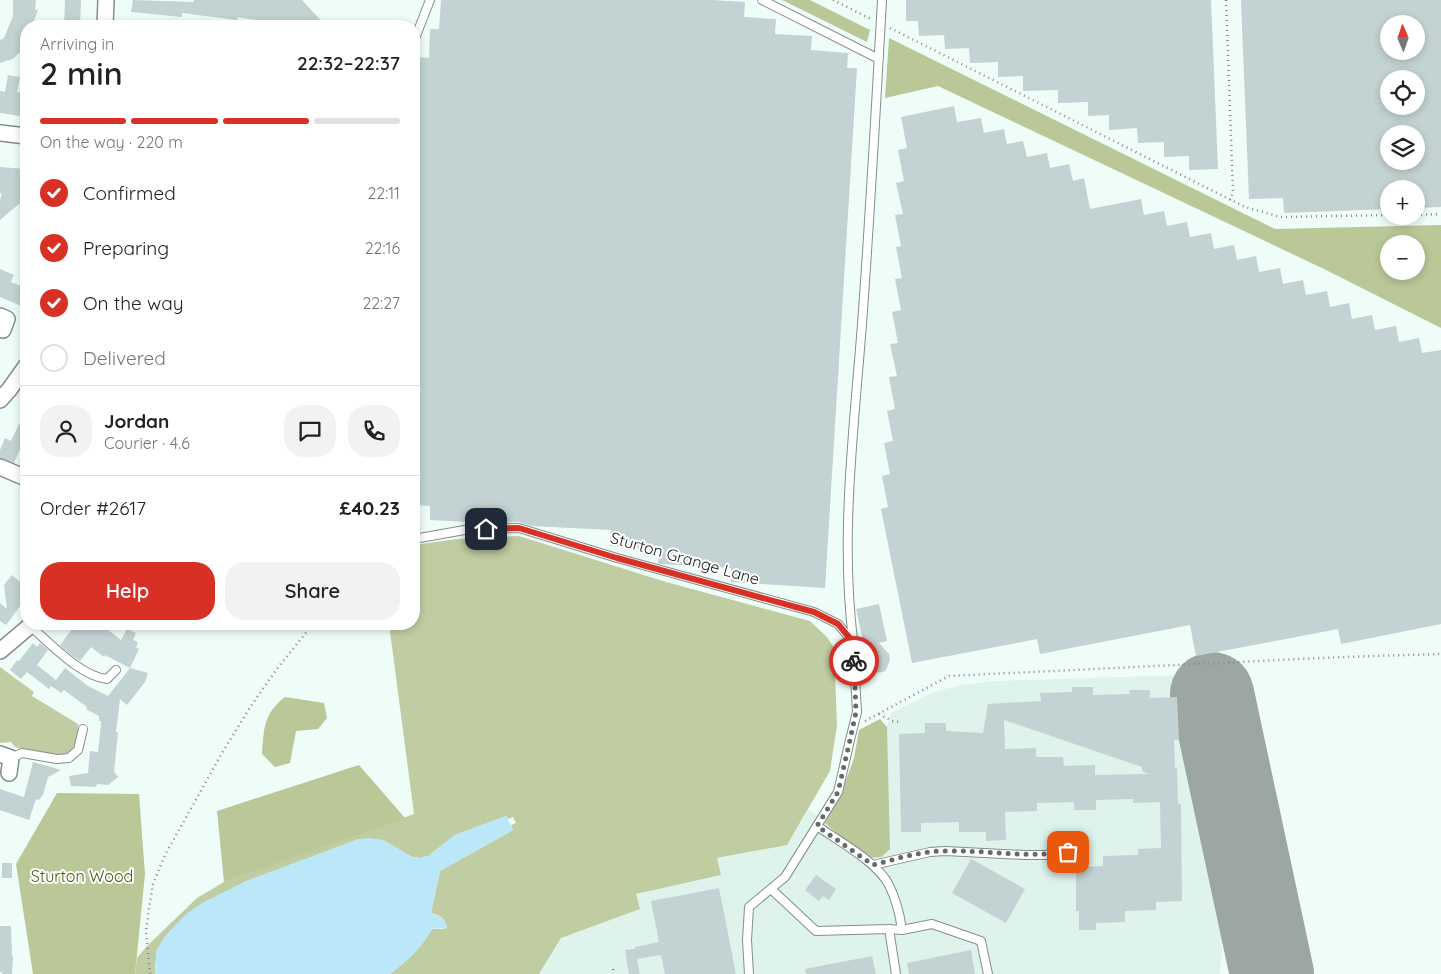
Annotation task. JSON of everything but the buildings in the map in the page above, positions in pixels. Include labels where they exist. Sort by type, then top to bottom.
[{"type":"street","points":[[105,20],[106,0]]},
{"type":"street","points":[[0,133],[20,135]]},
{"type":"street","points":[[0,400],[20,374]]},
{"type":"street","points":[[0,467],[20,475]]},
{"type":"street","points":[[0,651],[25,630]]},
{"type":"street","points":[[5,756],[9,773]]},
{"type":"lane","points":[[420,26],[430,0]]},
{"type":"lane","points":[[762,0],[878,59]]},
{"type":"lane","points":[[749,974],[747,940],[749,907],[785,877],[838,792],[856,712],[853,642],[849,611],[848,506],[865,287],[882,0]]},
{"type":"lane","name":"Sturton Grange Lane","points":[[420,538],[470,529],[519,528],[617,558],[814,612],[838,624],[853,642]]},
{"type":"lane","points":[[37,630],[79,667],[94,675],[107,679],[116,670]]},
{"type":"lane","points":[[5,756],[22,753],[57,759],[69,758],[78,750],[83,729]]},
{"type":"lane","points":[[817,826],[873,865],[889,885],[899,913],[902,930]]},
{"type":"lane","points":[[873,865],[946,850],[1024,856],[1068,852]]},
{"type":"lane","points":[[771,889],[816,931],[902,930],[932,924],[981,941],[988,974]]},
{"type":"lane","points":[[888,929],[896,974]]},
{"type":"path","points":[[833,0],[1245,208],[1281,217],[1380,215]]},
{"type":"path","points":[[1226,0],[1233,192],[1230,200]]},
{"type":"path","points":[[1425,215],[1441,214]]},
{"type":"path","points":[[150,974],[146,932],[148,908],[153,884],[166,855],[222,753],[251,706],[307,630]]},
{"type":"path","points":[[853,728],[949,676],[1441,654]]},
{"type":"path","points":[[879,714],[892,721],[901,722]]},
{"type":"path","points":[[613,969],[614,974]]},
{"type":"shaded area","points":[[1183,675],[1224,917],[1220,974],[539,974],[561,938],[640,909],[636,894],[721,875],[716,859],[787,845],[809,809],[867,858],[887,727],[891,713],[934,692],[960,685],[997,681]]},
{"type":"green space","points":[[782,0],[810,0],[870,30],[867,42]]},
{"type":"green space","points":[[889,38],[1275,229],[1441,225],[1441,328],[1324,269],[938,86],[885,98]]},
{"type":"green space","points":[[519,536],[666,582],[810,621],[827,637],[834,648],[837,725],[830,771],[787,845],[717,858],[721,875],[636,894],[640,909],[561,938],[539,974],[390,974],[413,954],[432,929],[447,928],[442,918],[431,913],[440,871],[513,830],[511,825],[516,823],[513,817],[508,819],[506,816],[455,835],[428,856],[420,858],[412,857],[383,840],[359,839],[244,882],[155,963],[155,974],[135,974],[137,958],[147,946],[197,898],[224,882],[414,814],[390,630],[420,630],[420,544],[457,539]]},
{"type":"green space","points":[[0,667],[34,692],[32,696],[78,724],[77,738],[73,748],[66,753],[48,755],[15,747],[11,742],[0,743]]},
{"type":"green space","points":[[285,697],[324,703],[327,718],[318,729],[296,731],[290,763],[275,767],[262,754],[264,729],[272,710]]},
{"type":"green space","points":[[880,719],[887,727],[890,849],[881,857],[867,858],[825,823],[842,791],[854,758],[859,730]]},
{"type":"green space","points":[[359,765],[405,818],[224,882],[217,811]]},
{"type":"green space","name":"Sturton Wood","points":[[57,793],[139,794],[145,874],[135,974],[33,974],[16,864]]},
{"type":"water","points":[[506,816],[513,830],[440,871],[431,913],[443,919],[447,928],[432,929],[414,954],[390,974],[155,974],[156,951],[165,936],[186,914],[202,903],[244,882],[359,839],[383,840],[412,857],[428,856],[455,835]]},
{"type":"runway","points":[[1212,694],[1272,974]]},
{"type":"way so far","points":[[854,661],[856,712],[850,740],[838,792],[817,826],[873,865],[905,856],[946,850],[1024,856],[1068,852]]},
{"type":"route","points":[[486,529],[519,528],[617,558],[814,612],[838,624],[853,642],[854,661]]}]
